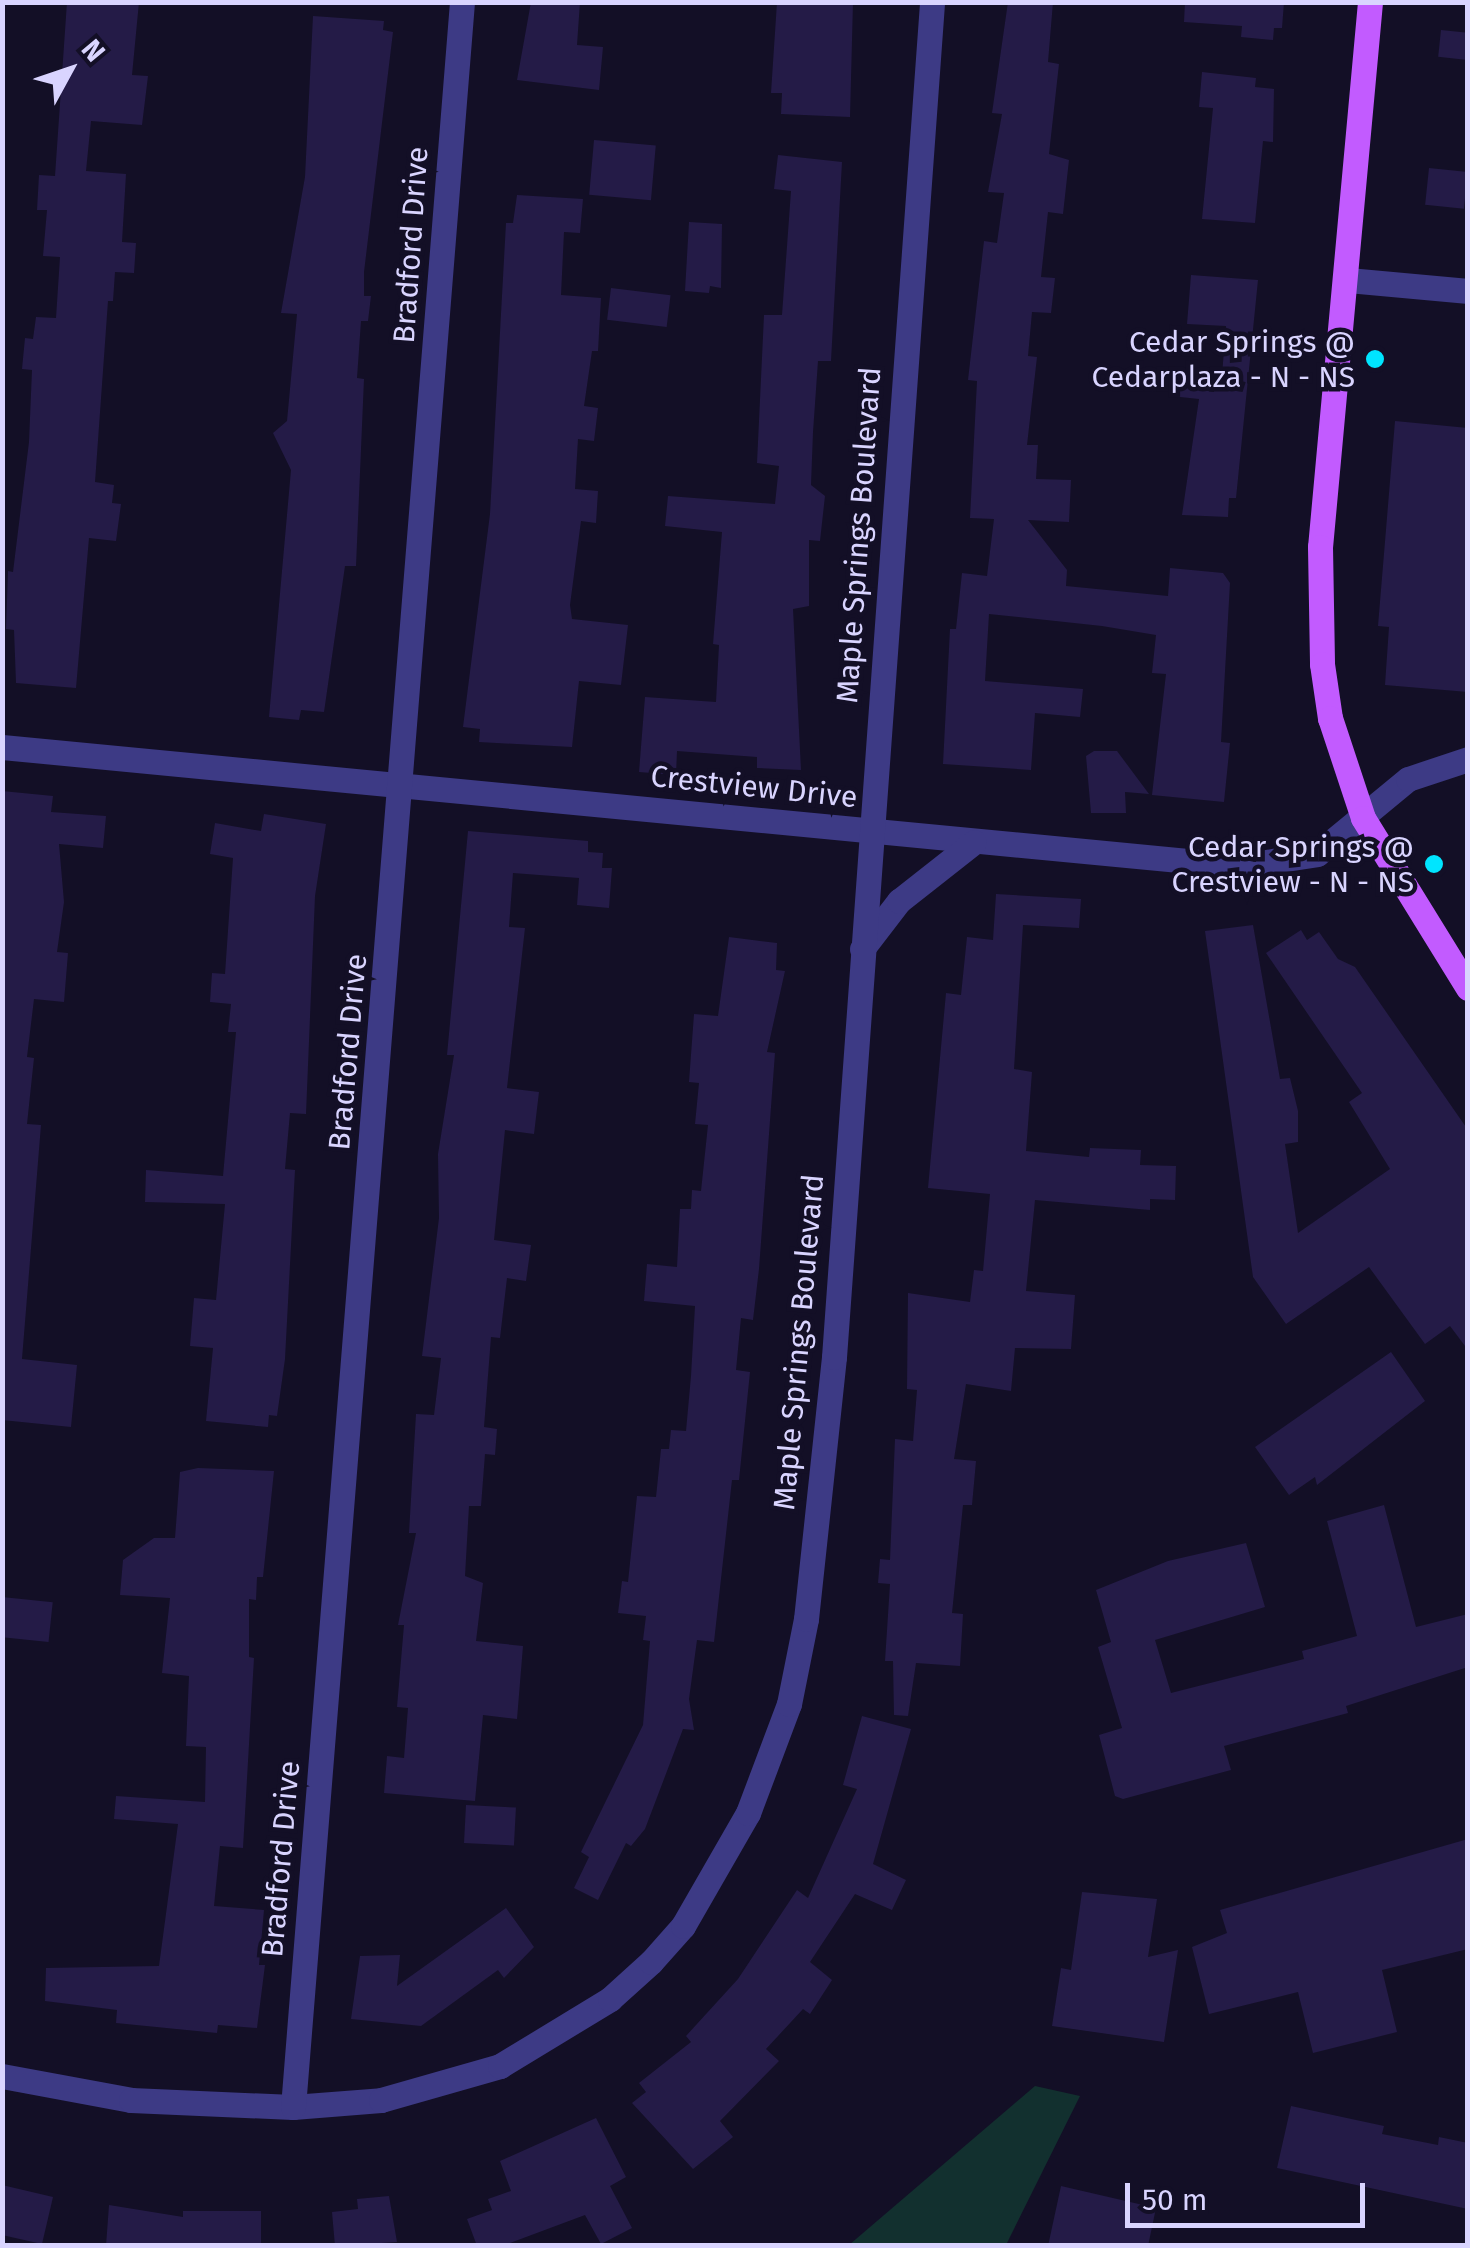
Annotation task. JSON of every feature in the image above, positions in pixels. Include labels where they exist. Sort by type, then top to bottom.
[{"type":"main road","points":[[1370,2],[1319,610],[1330,718],[1363,818],[1468,988]]},
{"type":"street","name":"Bradford Drive","points":[[294,2107],[404,782],[462,2]]},
{"type":"street","name":"Maple Springs Boulevard","points":[[2,2076],[131,2100],[294,2107],[382,2100],[500,2066],[553,2038],[610,1999],[683,1926],[748,1813],[789,1704],[806,1619],[834,1358],[932,2]]},
{"type":"street","points":[[1348,280],[1468,291]]},
{"type":"street","name":"Crestview Drive","points":[[2,747],[404,782],[870,832],[1239,866],[1288,863],[1317,854],[1408,779],[1468,760]]},
{"type":"street","points":[[862,949],[899,901],[974,842]]},
{"type":"green space","points":[[1035,2086],[1080,2096],[1006,2245],[849,2245]]},
{"type":"building","points":[[67,2],[139,2],[132,75],[148,76],[142,125],[91,121],[86,171],[126,174],[122,242],[136,243],[134,273],[115,272],[113,301],[108,301],[95,482],[114,485],[112,503],[121,504],[116,541],[89,538],[76,688],[16,683],[14,630],[6,629],[8,571],[13,572],[29,442],[32,370],[22,369],[25,338],[33,339],[36,317],[56,318],[60,257],[43,256],[47,210],[37,210],[39,175],[55,176]]},
{"type":"building","points":[[531,2],[580,2],[577,45],[603,47],[599,90],[517,80]]},
{"type":"building","points":[[777,2],[853,2],[850,117],[781,114],[782,93],[771,93]]},
{"type":"building","points":[[1008,2],[1053,2],[1048,62],[1059,64],[1049,154],[1069,160],[1063,214],[1048,212],[1041,277],[1055,278],[1051,313],[1032,312],[1028,356],[1037,357],[1027,445],[1038,445],[1036,479],[1071,480],[1069,522],[1028,520],[1067,570],[1066,586],[1168,596],[1170,568],[1223,573],[1230,583],[1221,742],[1230,743],[1224,802],[1152,795],[1166,674],[1152,673],[1156,635],[1102,626],[989,614],[985,681],[1083,689],[1080,717],[1035,713],[1031,770],[943,764],[950,629],[956,629],[962,573],[987,576],[994,519],[970,518],[977,381],[968,380],[984,241],[997,243],[1004,193],[988,192],[1002,114],[992,113]]},
{"type":"building","points":[[1185,2],[1284,2],[1282,28],[1274,28],[1273,40],[1241,37],[1242,26],[1184,22]]},
{"type":"building","points":[[313,16],[384,21],[383,30],[393,32],[364,272],[364,296],[371,296],[368,321],[361,321],[357,378],[364,379],[356,566],[345,566],[324,712],[301,710],[299,720],[269,717],[291,470],[273,433],[287,421],[297,314],[281,313],[305,177]]},
{"type":"building","points":[[1441,30],[1468,33],[1465,60],[1438,57]]},
{"type":"building","points":[[1202,72],[1256,78],[1255,87],[1274,89],[1273,142],[1263,141],[1255,223],[1202,219],[1213,108],[1199,107]]},
{"type":"building","points":[[594,140],[656,145],[651,200],[589,195]]},
{"type":"building","points":[[778,155],[842,162],[831,361],[818,361],[813,432],[811,485],[825,496],[820,541],[809,540],[809,606],[793,609],[801,770],[757,768],[757,757],[677,751],[676,775],[639,772],[645,697],[716,702],[719,645],[713,644],[722,532],[665,526],[668,496],[775,504],[779,466],[757,463],[764,315],[782,315],[791,191],[774,189]]},
{"type":"building","points":[[1429,168],[1468,172],[1464,209],[1425,205]]},
{"type":"building","points":[[517,195],[583,199],[580,233],[564,232],[561,295],[601,298],[598,351],[592,351],[584,406],[598,408],[594,441],[578,439],[575,489],[598,491],[596,523],[581,521],[570,605],[572,619],[628,625],[621,685],[579,681],[572,747],[479,742],[480,729],[463,727],[490,514],[506,223],[513,223]]},
{"type":"building","points":[[689,222],[722,224],[721,288],[710,286],[709,293],[685,291]]},
{"type":"building","points":[[1191,275],[1258,280],[1236,498],[1229,498],[1228,517],[1182,515],[1199,399],[1171,396],[1174,370],[1222,375],[1226,326],[1187,324]]},
{"type":"building","points":[[611,288],[671,295],[667,327],[607,320]]},
{"type":"building","points":[[1395,421],[1468,428],[1468,692],[1385,685],[1389,627],[1378,626]]},
{"type":"building","points":[[1094,751],[1117,751],[1149,794],[1125,792],[1126,813],[1091,813],[1086,756]]},
{"type":"building","points":[[2,791],[53,796],[51,812],[106,816],[103,848],[59,844],[64,902],[57,952],[68,953],[64,1002],[34,999],[27,1057],[34,1058],[27,1124],[41,1125],[22,1359],[77,1365],[71,1427],[2,1420]]},
{"type":"building","points":[[264,814],[326,824],[315,896],[306,1114],[290,1113],[285,1169],[295,1170],[285,1359],[277,1416],[269,1415],[268,1427],[206,1421],[213,1348],[190,1346],[194,1298],[216,1300],[225,1204],[145,1202],[146,1170],[223,1176],[236,1032],[228,1032],[231,1004],[210,1002],[212,973],[225,974],[233,858],[210,854],[215,823],[261,831]]},
{"type":"building","points":[[468,831],[588,841],[588,852],[603,853],[602,868],[612,868],[609,908],[577,905],[579,878],[513,873],[509,927],[525,928],[507,1088],[539,1092],[534,1134],[505,1130],[494,1240],[531,1245],[526,1281],[507,1278],[500,1338],[491,1337],[484,1427],[497,1429],[495,1455],[485,1454],[481,1506],[469,1506],[465,1576],[483,1583],[476,1641],[523,1646],[517,1719],[483,1715],[475,1801],[384,1793],[387,1756],[404,1758],[408,1708],[397,1707],[404,1625],[398,1625],[416,1533],[409,1533],[416,1414],[434,1415],[441,1358],[422,1356],[439,1218],[438,1154],[454,1055],[447,1055]]},
{"type":"building","points":[[996,894],[1081,899],[1079,928],[1023,925],[1014,1069],[1032,1072],[1026,1151],[1089,1157],[1090,1148],[1141,1150],[1140,1165],[1176,1166],[1175,1200],[1150,1199],[1150,1210],[1035,1200],[1026,1291],[1075,1295],[1071,1349],[1015,1348],[1011,1391],[966,1384],[954,1459],[976,1461],[972,1505],[963,1505],[952,1613],[963,1614],[960,1666],[916,1663],[908,1716],[894,1715],[893,1661],[885,1661],[890,1584],[878,1583],[880,1559],[890,1560],[895,1439],[913,1441],[917,1390],[907,1389],[908,1293],[970,1302],[974,1270],[983,1271],[990,1194],[928,1188],[946,993],[961,995],[967,937],[993,940]]},
{"type":"building","points":[[1253,925],[1280,1079],[1290,1078],[1298,1111],[1298,1142],[1285,1144],[1298,1233],[1390,1169],[1349,1102],[1362,1093],[1266,953],[1301,930],[1307,940],[1319,932],[1338,959],[1355,967],[1468,1130],[1468,1350],[1450,1326],[1425,1344],[1369,1267],[1286,1324],[1253,1277],[1205,931]]},
{"type":"building","points":[[729,937],[777,943],[776,970],[785,971],[767,1052],[775,1053],[753,1320],[741,1318],[736,1370],[750,1372],[739,1480],[732,1480],[714,1642],[697,1640],[689,1699],[694,1730],[683,1729],[645,1829],[631,1846],[626,1843],[598,1900],[574,1888],[589,1857],[581,1852],[643,1725],[650,1641],[643,1640],[646,1616],[618,1613],[622,1581],[628,1582],[637,1496],[656,1497],[661,1449],[669,1449],[671,1430],[686,1431],[691,1376],[695,1306],[644,1301],[647,1264],[677,1267],[680,1209],[691,1209],[692,1190],[701,1191],[708,1125],[695,1124],[699,1083],[689,1082],[694,1014],[718,1016]]},
{"type":"building","points":[[1391,1352],[1425,1401],[1317,1485],[1315,1477],[1289,1495],[1255,1447]]},
{"type":"building","points":[[198,1468],[274,1471],[263,1577],[257,1577],[256,1600],[249,1599],[249,1657],[254,1658],[243,1848],[220,1846],[214,1906],[264,1910],[259,1965],[265,1965],[257,2028],[218,2025],[217,2033],[116,2023],[117,2010],[45,2001],[46,1968],[159,1966],[178,1824],[114,1819],[116,1796],[205,1802],[206,1747],[186,1746],[189,1676],[162,1673],[170,1598],[120,1595],[123,1560],[154,1538],[175,1538],[180,1472]]},
{"type":"building","points":[[1384,1505],[1416,1627],[1468,1614],[1468,1667],[1346,1706],[1348,1713],[1224,1746],[1231,1770],[1123,1799],[1115,1796],[1099,1735],[1122,1728],[1098,1647],[1111,1642],[1096,1590],[1168,1561],[1246,1543],[1265,1607],[1155,1640],[1171,1693],[1304,1659],[1302,1651],[1357,1636],[1327,1521]]},
{"type":"building","points":[[2,1597],[53,1602],[49,1642],[2,1637]]},
{"type":"building","points":[[862,1716],[911,1729],[873,1864],[906,1880],[892,1910],[855,1894],[810,1962],[832,1980],[810,2014],[803,2009],[766,2049],[779,2061],[720,2121],[733,2137],[693,2169],[632,2103],[646,2092],[639,2083],[691,2042],[686,2036],[738,1979],[797,1890],[808,1898],[857,1789],[843,1785]]},
{"type":"building","points":[[466,1805],[516,1808],[514,1846],[464,1843]]},
{"type":"building","points":[[1468,1839],[1468,1949],[1382,1970],[1397,2032],[1313,2053],[1298,1992],[1209,2014],[1192,1947],[1227,1933],[1220,1910]]},
{"type":"building","points":[[1082,1892],[1157,1899],[1148,1957],[1178,1950],[1164,2042],[1052,2026],[1061,1968],[1071,1970]]},
{"type":"building","points":[[506,1908],[534,1947],[504,1978],[498,1970],[421,2026],[351,2019],[360,1956],[400,1955],[397,1986]]},
{"type":"building","points":[[1291,2106],[1384,2126],[1382,2134],[1438,2145],[1439,2137],[1468,2143],[1468,2209],[1277,2168]]},
{"type":"building","points":[[596,2118],[626,2177],[610,2186],[632,2228],[601,2244],[585,2215],[502,2246],[477,2246],[467,2219],[492,2210],[488,2199],[511,2191],[500,2161]]},
{"type":"building","points":[[2,2185],[53,2197],[42,2244],[2,2235]]},
{"type":"building","points":[[1061,2186],[1156,2208],[1148,2246],[1048,2246]]},
{"type":"building","points":[[389,2196],[397,2242],[335,2246],[332,2212],[358,2209],[357,2199]]},
{"type":"building","points":[[109,2205],[183,2217],[183,2211],[261,2211],[261,2246],[106,2246]]},
{"type":"place","name":"Cedar Springs @ Cedarplaza - N - NS","points":[[1375,359]]},
{"type":"place","name":"Cedar Springs @ Crestview - N - NS","points":[[1434,864]]}]
